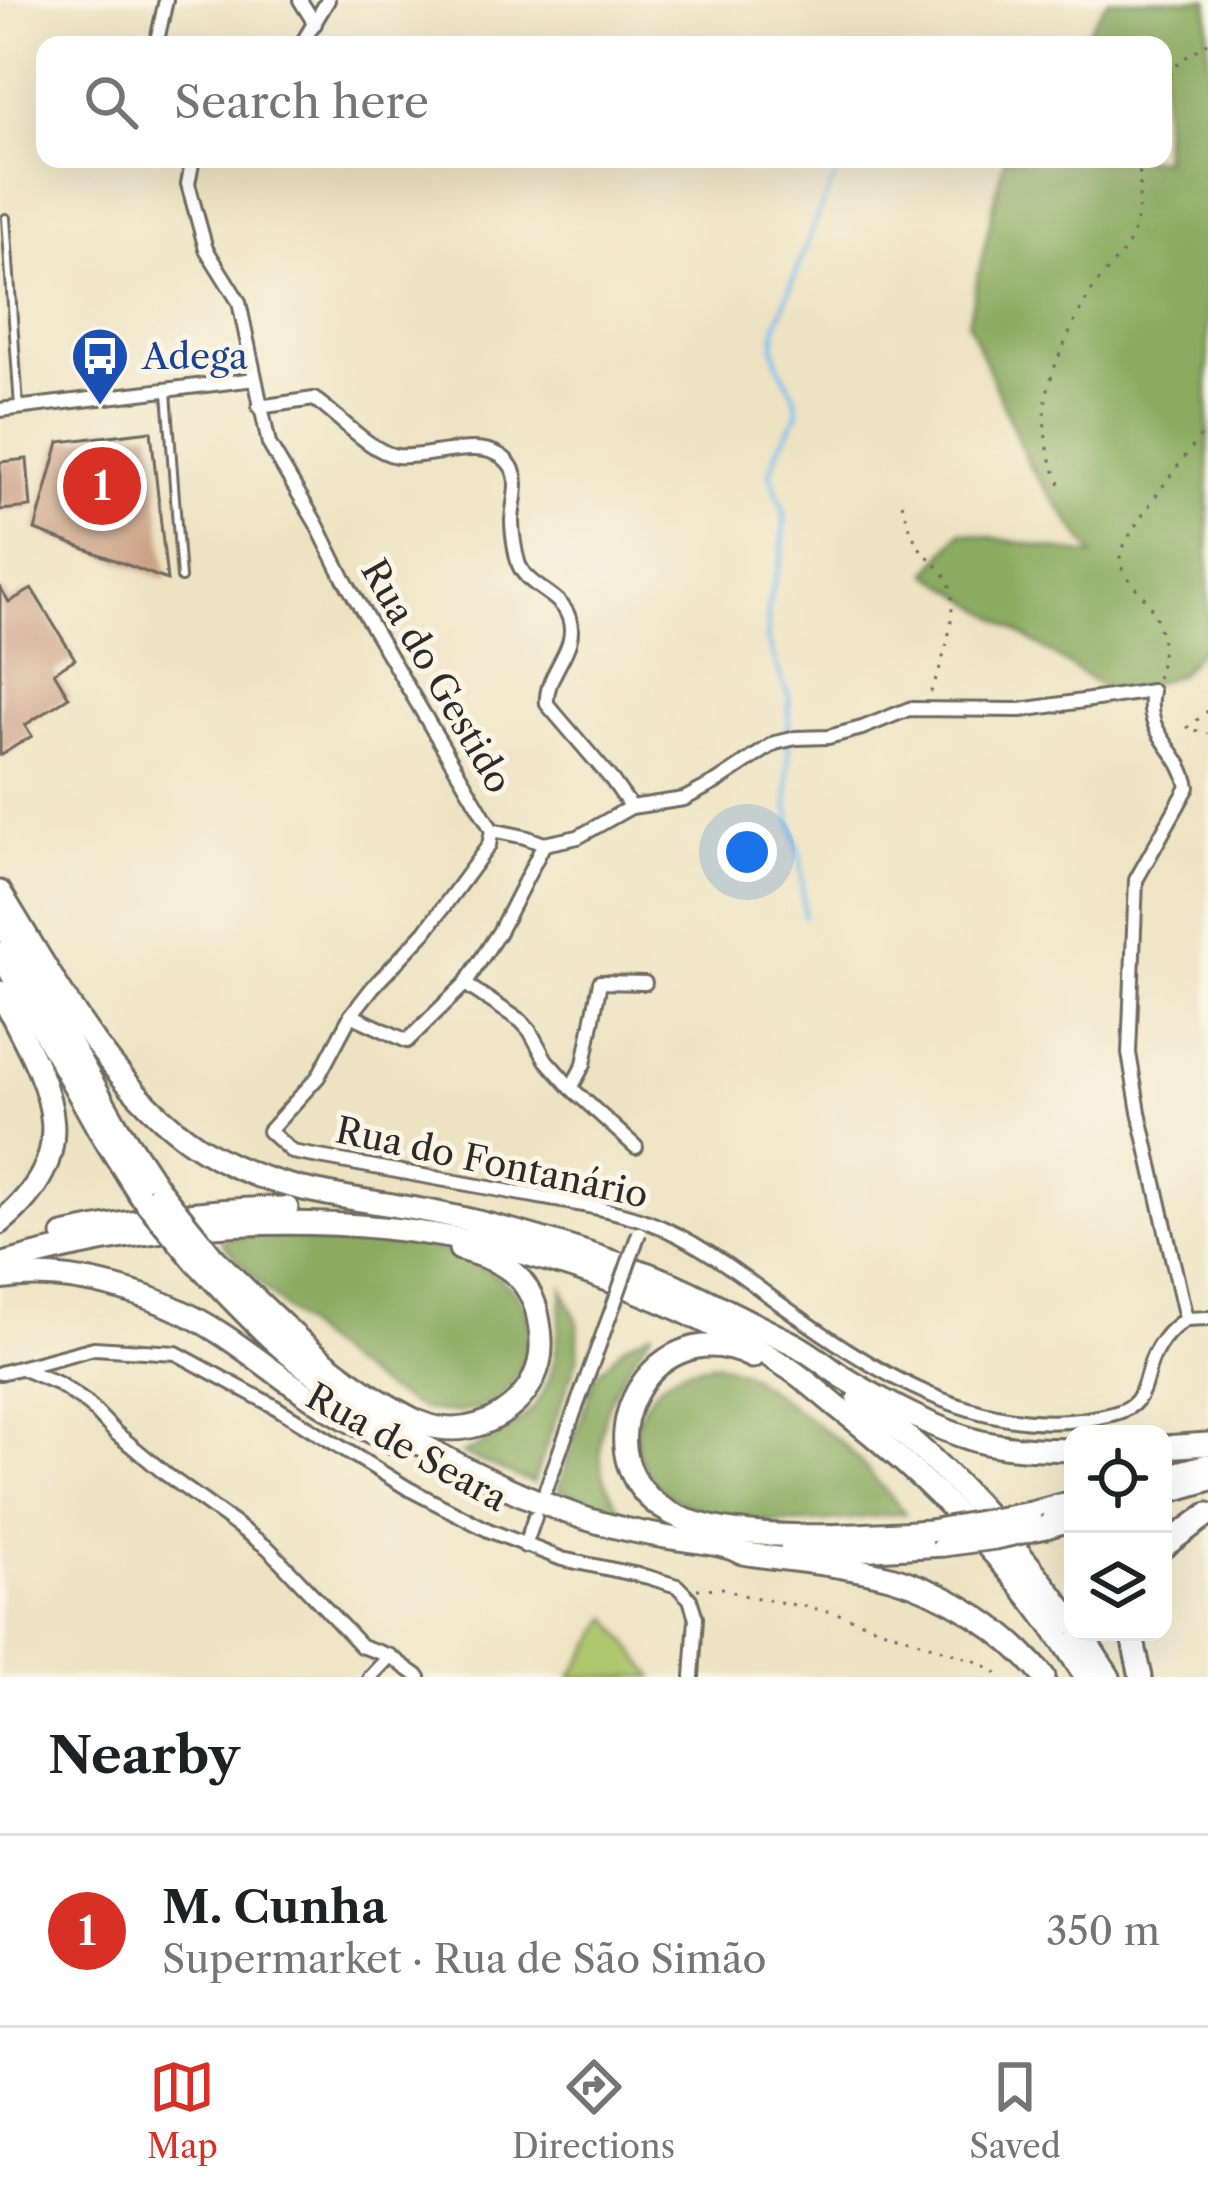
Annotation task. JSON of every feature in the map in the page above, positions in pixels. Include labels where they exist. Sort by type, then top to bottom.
[{"type":"main road","points":[[0,892],[96,1042],[147,1106],[200,1148],[262,1178],[307,1192],[448,1215],[641,1271],[790,1342],[920,1419],[976,1440],[1064,1450]]},
{"type":"main road","points":[[0,920],[150,1193]]},
{"type":"main road","points":[[0,953],[99,1130],[260,1328],[313,1374],[369,1413],[472,1471],[589,1520],[742,1553],[893,1577],[998,1631],[1044,1677]]},
{"type":"main road","points":[[0,992],[46,1083],[54,1123],[49,1161],[31,1195],[0,1223]]},
{"type":"main road","points":[[0,1252],[131,1220],[209,1210],[351,1210],[461,1220]]},
{"type":"main road","points":[[0,1265],[138,1234],[282,1222],[434,1233],[494,1244],[638,1291],[721,1328],[789,1368],[878,1438],[939,1493],[1016,1578],[1086,1677]]},
{"type":"main road","points":[[205,1260],[326,1364],[373,1396],[437,1428],[469,1429],[505,1413],[527,1390],[539,1363],[542,1336],[536,1305],[518,1277],[493,1259],[450,1246],[434,1233]]},
{"type":"main road","points":[[0,1279],[42,1276],[105,1285],[160,1303],[216,1330],[326,1407],[421,1458],[526,1503],[542,1504]]},
{"type":"main road","points":[[777,1338],[784,1349],[878,1413],[955,1481],[1033,1568],[1064,1611]]},
{"type":"main road","points":[[802,1379],[736,1349],[705,1347],[673,1354],[636,1390],[625,1419],[624,1449],[633,1481],[655,1504],[680,1518],[712,1527],[937,1538]]},
{"type":"main road","points":[[1172,1446],[1208,1444]]},
{"type":"main road","points":[[1172,1475],[1208,1465]]},
{"type":"main road","points":[[1172,1490],[1208,1480]]},
{"type":"main road","points":[[1038,1520],[1064,1507]]},
{"type":"main road","points":[[1172,1540],[1208,1514]]},
{"type":"main road","points":[[732,1548],[742,1544],[856,1550],[1064,1519]]},
{"type":"main road","points":[[1086,1641],[1109,1677]]},
{"type":"main road","points":[[1133,1641],[1141,1677]]},
{"type":"street","points":[[158,36],[166,0]]},
{"type":"street","points":[[300,0],[315,24]]},
{"type":"street","points":[[308,36],[328,0]]},
{"type":"street","name":"Rua do Gestido","points":[[191,168],[188,184],[206,249],[239,302],[269,444],[492,830],[544,844]]},
{"type":"street","points":[[0,410],[255,379]]},
{"type":"street","points":[[259,406],[314,399],[395,456],[484,448],[500,455],[512,468],[517,485],[512,522],[519,565],[530,581],[561,604],[570,619],[570,642],[546,692],[547,704],[631,807]]},
{"type":"street","points":[[352,1016],[407,1041],[466,984],[544,844],[578,837],[631,807],[684,799],[775,743],[828,737],[909,710],[1021,710],[1152,691],[1148,707],[1152,724],[1186,776],[1188,787],[1136,880],[1129,1053],[1186,1319],[1208,1318]]},
{"type":"street","name":"Rua do Fontanário","points":[[492,830],[489,845],[425,932],[352,1016],[318,1077],[269,1131],[292,1152],[579,1204],[678,1234],[893,1378],[952,1405],[1002,1418],[1064,1420],[1129,1408],[1139,1399],[1167,1334],[1186,1319]]},
{"type":"street","points":[[571,1088],[584,1064],[600,982],[645,983]]},
{"type":"street","points":[[466,984],[521,1021],[545,1060],[636,1147]]},
{"type":"street","points":[[525,1546],[640,1226]]},
{"type":"street","name":"Rua de Seara","points":[[0,1373],[94,1348],[176,1353],[488,1530],[562,1559],[676,1586],[684,1594]]},
{"type":"street","points":[[20,1368],[59,1384],[88,1404],[167,1475],[268,1548],[361,1646],[390,1656],[419,1677]]},
{"type":"street","points":[[684,1594],[696,1618],[692,1677]]},
{"type":"street","points":[[370,1677],[390,1656]]},
{"type":"lane","points":[[6,218],[19,407]]},
{"type":"lane","points":[[167,392],[182,578]]},
{"type":"path","points":[[1172,72],[1180,61],[1208,43]]},
{"type":"path","points":[[1060,484],[1048,455],[1042,407],[1050,372],[1083,304],[1133,236],[1140,168]]},
{"type":"path","points":[[1152,691],[1164,660],[1162,643],[1150,606],[1127,577],[1120,559],[1124,544],[1208,425]]},
{"type":"path","points":[[902,503],[921,550],[949,583],[950,620],[941,668],[918,709]]},
{"type":"path","points":[[1208,711],[1186,728],[1208,734]]},
{"type":"path","points":[[684,1594],[702,1587],[722,1588],[832,1612],[982,1663],[1004,1677]]},
{"type":"green space","points":[[1108,0],[1208,0],[1208,641],[1180,674],[1116,696],[928,573],[961,532],[1094,556],[1029,465],[968,322],[1002,168],[1172,168],[1172,36],[1084,36]]},
{"type":"green space","points":[[301,1232],[416,1244],[444,1251],[495,1276],[517,1294],[528,1319],[526,1350],[514,1379],[487,1405],[451,1412],[418,1407],[364,1376],[301,1323],[221,1240]]},
{"type":"green space","points":[[563,1289],[578,1323],[578,1356],[533,1483],[462,1454],[516,1424],[544,1391],[552,1371]]},
{"type":"green space","points":[[653,1331],[620,1379],[602,1431],[602,1470],[622,1513],[558,1489],[595,1376],[625,1345]]},
{"type":"green space","points":[[716,1363],[746,1373],[845,1445],[905,1513],[768,1522],[714,1514],[667,1494],[642,1463],[637,1426],[643,1408],[672,1376]]},
{"type":"green space","points":[[609,1618],[654,1677],[571,1677]]},
{"type":"building","points":[[151,431],[167,580],[35,530],[59,442]]},
{"type":"building","points":[[27,459],[31,507],[0,510],[0,462]]},
{"type":"building","points":[[0,587],[9,602],[32,589],[75,659],[54,672],[69,697],[25,725],[32,736],[0,755]]},
{"type":"waterway","points":[[804,916],[801,860],[788,807],[789,698],[767,639],[785,514],[770,474],[798,413],[774,348],[776,326],[840,168]]},
{"type":"place","name":"Adega","points":[[100,407]]},
{"type":"place","name":"M. Cunha","points":[[102,486]]}]
